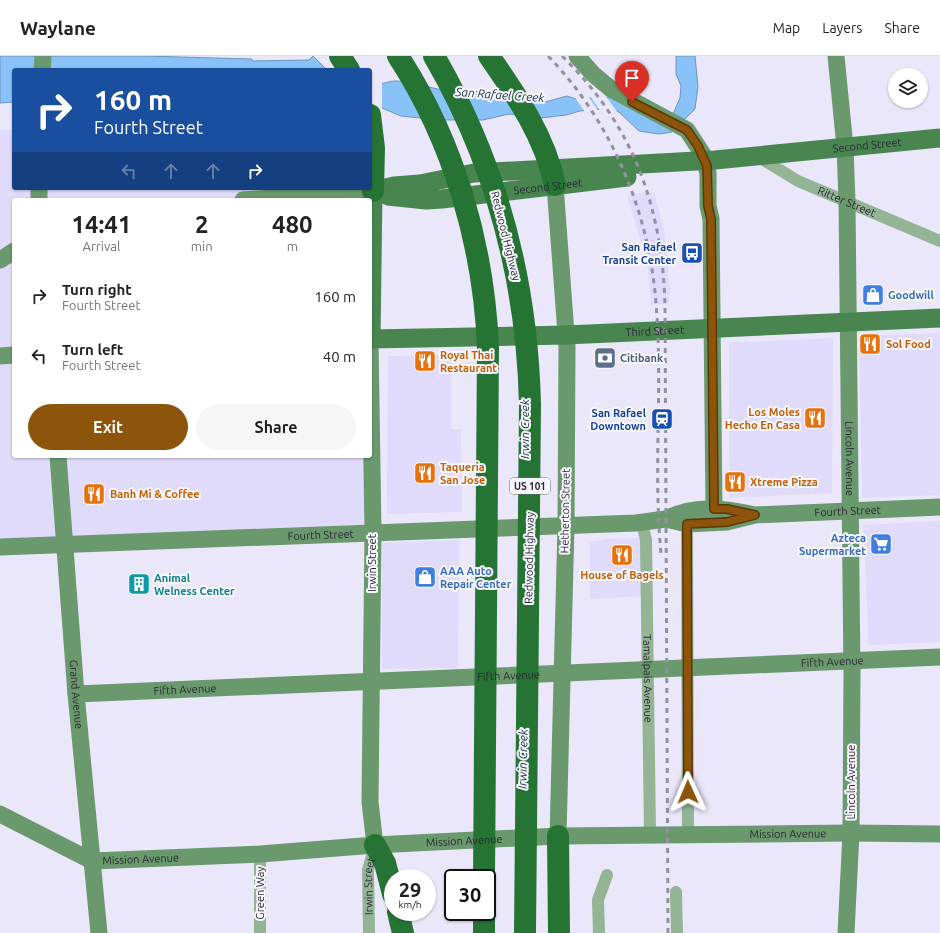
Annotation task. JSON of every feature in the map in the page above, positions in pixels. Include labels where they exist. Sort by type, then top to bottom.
[{"type":"highway","points":[[340,56],[348,68]]},
{"type":"highway","points":[[398,56],[427,108],[448,156],[471,229],[486,304],[488,354],[484,869]]},
{"type":"highway","name":"Redwood Highway","points":[[434,56],[453,91],[474,136],[498,202],[513,256],[526,329],[530,410],[525,933]]},
{"type":"highway","points":[[489,56],[533,124],[544,145],[553,178]]},
{"type":"highway","points":[[372,128],[374,142],[373,191]]},
{"type":"highway","points":[[558,836],[559,933]]},
{"type":"highway","points":[[375,845],[385,863],[387,869]]},
{"type":"highway","points":[[400,921],[403,933]]},
{"type":"main road","name":"Second Street","points":[[373,191],[395,198],[426,200],[553,178],[642,176],[674,162],[757,156],[940,138]]},
{"type":"main road","name":"Irwin Street","points":[[372,240],[373,191]]},
{"type":"main road","name":"Third Street","points":[[372,339],[566,335],[940,318]]},
{"type":"street","points":[[42,68],[43,56]]},
{"type":"street","points":[[577,56],[593,74],[611,89],[687,130],[706,160],[711,219],[714,509]]},
{"type":"street","name":"Lincoln Avenue","points":[[836,56],[847,202],[852,660],[851,833],[846,933]]},
{"type":"street","name":"Ritter Street","points":[[757,156],[798,180],[847,202],[864,207],[940,241]]},
{"type":"street","name":"Hetherton Street","points":[[553,178],[566,335],[566,526],[558,836]]},
{"type":"street","name":"Second Street","points":[[272,198],[373,191]]},
{"type":"street","points":[[0,260],[12,252]]},
{"type":"street","points":[[0,356],[12,355]]},
{"type":"street","name":"Grand Avenue","points":[[58,458],[76,694],[99,933]]},
{"type":"street","name":"Irwin Street","points":[[369,933],[368,870],[375,845],[370,802],[373,533],[372,458]]},
{"type":"street","name":"Fourth Street","points":[[0,548],[566,526],[642,522],[666,519],[687,524],[727,522],[755,515],[940,507]]},
{"type":"street","name":"Fourth Street","points":[[666,519],[681,511],[714,509],[727,509],[755,515]]},
{"type":"street","name":"Tamalpais Avenue","points":[[642,522],[646,540],[649,670],[650,834]]},
{"type":"street","points":[[687,524],[688,834]]},
{"type":"street","name":"Fifth Avenue","points":[[76,694],[940,657]]},
{"type":"street","name":"Mission Avenue","points":[[0,814],[92,861],[260,854],[375,845],[558,836],[650,834],[940,834]]},
{"type":"street","name":"Green Way","points":[[260,854],[260,933]]},
{"type":"street","points":[[599,933],[598,900],[607,875]]},
{"type":"street","points":[[676,892],[677,933]]},
{"type":"shaded area","points":[[0,130],[12,130],[12,190],[253,190],[254,198],[12,198],[12,458],[364,458],[364,528],[0,549]]},
{"type":"shaded area","points":[[654,192],[664,230],[670,290],[669,303],[651,305],[647,261],[627,195]]},
{"type":"shaded area","points":[[940,333],[940,495],[862,498],[859,336]]},
{"type":"shaded area","points":[[833,338],[832,493],[729,498],[729,343]]},
{"type":"shaded area","points":[[451,355],[451,429],[461,429],[462,512],[387,514],[388,356]]},
{"type":"shaded area","points":[[940,521],[940,642],[869,645],[863,525]]},
{"type":"shaded area","points":[[640,538],[644,596],[590,599],[590,542],[607,539]]},
{"type":"shaded area","points":[[459,540],[458,668],[382,669],[382,543]]},
{"type":"water","points":[[0,56],[144,56],[252,59],[252,61],[309,60],[313,56],[325,68],[12,68],[12,102],[0,103]]},
{"type":"water","name":"San Rafael Creek","points":[[676,56],[695,56],[698,87],[695,109],[672,132],[659,134],[639,131],[619,112],[603,109],[580,111],[566,115],[541,118],[509,114],[483,120],[438,120],[401,116],[382,108],[372,91],[372,87],[386,82],[396,81],[408,82],[444,90],[508,93],[545,102],[567,96],[576,99],[609,97],[673,114],[680,98],[681,86],[676,74]]},
{"type":"pier","points":[[382,82],[382,108],[372,108],[372,85]]},
{"type":"pier","points":[[605,95],[620,116],[618,114],[601,112],[590,96]]},
{"type":"pier","points":[[574,96],[588,96],[599,112],[585,112]]},
{"type":"railway","points":[[548,56],[571,82],[591,110],[608,139],[636,202],[645,235],[652,269],[658,334],[658,491],[661,554]]},
{"type":"railway","points":[[562,56],[587,83],[608,111],[625,140],[639,170],[650,202],[658,235],[663,269],[665,305],[668,933]]},
{"type":"place","name":"San Rafael Transit Center","points":[[692,253]]},
{"type":"place","name":"Goodwill","points":[[873,295]]},
{"type":"place","name":"Sol Food","points":[[870,344]]},
{"type":"place","name":"Citibank","points":[[605,358]]},
{"type":"place","name":"Royal Thai Restaurant","points":[[425,361]]},
{"type":"place","name":"Los Moles Hecho En Casa","points":[[815,418]]},
{"type":"place","name":"San Rafael Downtown","points":[[662,419]]},
{"type":"place","name":"Taqueria San Jose","points":[[425,473]]},
{"type":"place","name":"Xtreme Pizza","points":[[735,482]]},
{"type":"place","name":"Banh Mi & Coffee","points":[[94,494]]},
{"type":"place","name":"Azteca Supermarket","points":[[881,544]]},
{"type":"place","name":"House of Bagels","points":[[622,555]]},
{"type":"place","name":"AAA Auto Repair Center","points":[[425,577]]},
{"type":"place","name":"Animal Welness Center","points":[[139,584]]},
{"type":"route","points":[[632,102],[680,125],[687,130],[706,160],[708,173],[708,206],[711,219],[714,509],[727,509],[755,515],[727,522],[687,524],[686,611],[688,792]]},
{"type":"water label","name":"Irwin Creek","points":[[525,429]]},
{"type":"water label","name":"Irwin Creek","points":[[523,759]]}]
